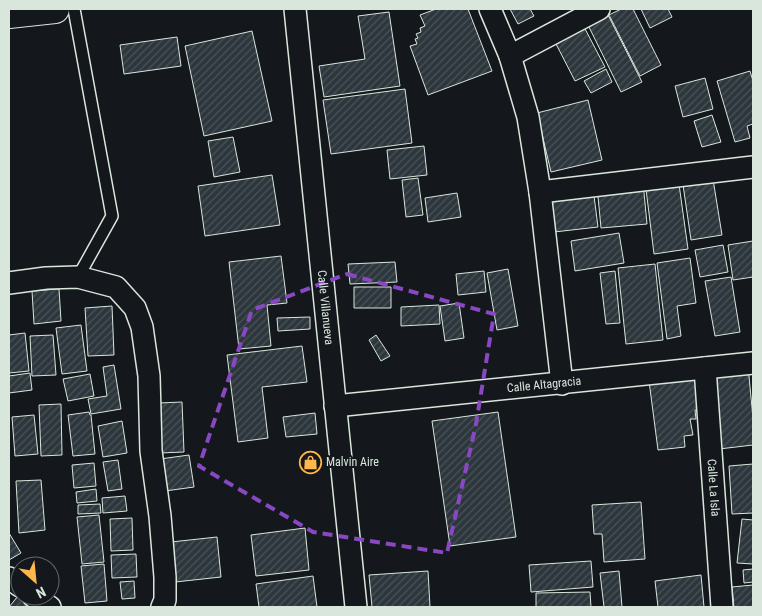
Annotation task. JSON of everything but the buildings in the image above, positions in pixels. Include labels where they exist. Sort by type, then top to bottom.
[{"type":"street","points":[[9,14],[55,9]]},
{"type":"street","name":"Calle Villanueva","points":[[295,9],[356,607]]},
{"type":"street","points":[[490,9],[510,56],[528,117],[540,192],[562,384]]},
{"type":"street","points":[[510,56],[599,9]]},
{"type":"street","points":[[540,192],[753,167]]},
{"type":"street","points":[[9,283],[46,278],[78,277],[116,287],[135,308],[142,326],[149,376],[151,451],[160,516],[165,577],[165,600],[162,607]]},
{"type":"street","name":"Calle Altagracia","points":[[335,406],[753,363]]},
{"type":"street","name":"Calle La Isla","points":[[706,368],[722,607]]},
{"type":"lane","points":[[74,9],[112,216],[78,277]]},
{"type":"highlighted area","points":[[347,274],[494,314],[476,424],[447,553],[313,532],[199,466],[252,310]]},
{"type":"place","name":"Malvin Aire","points":[[310,462]]}]
